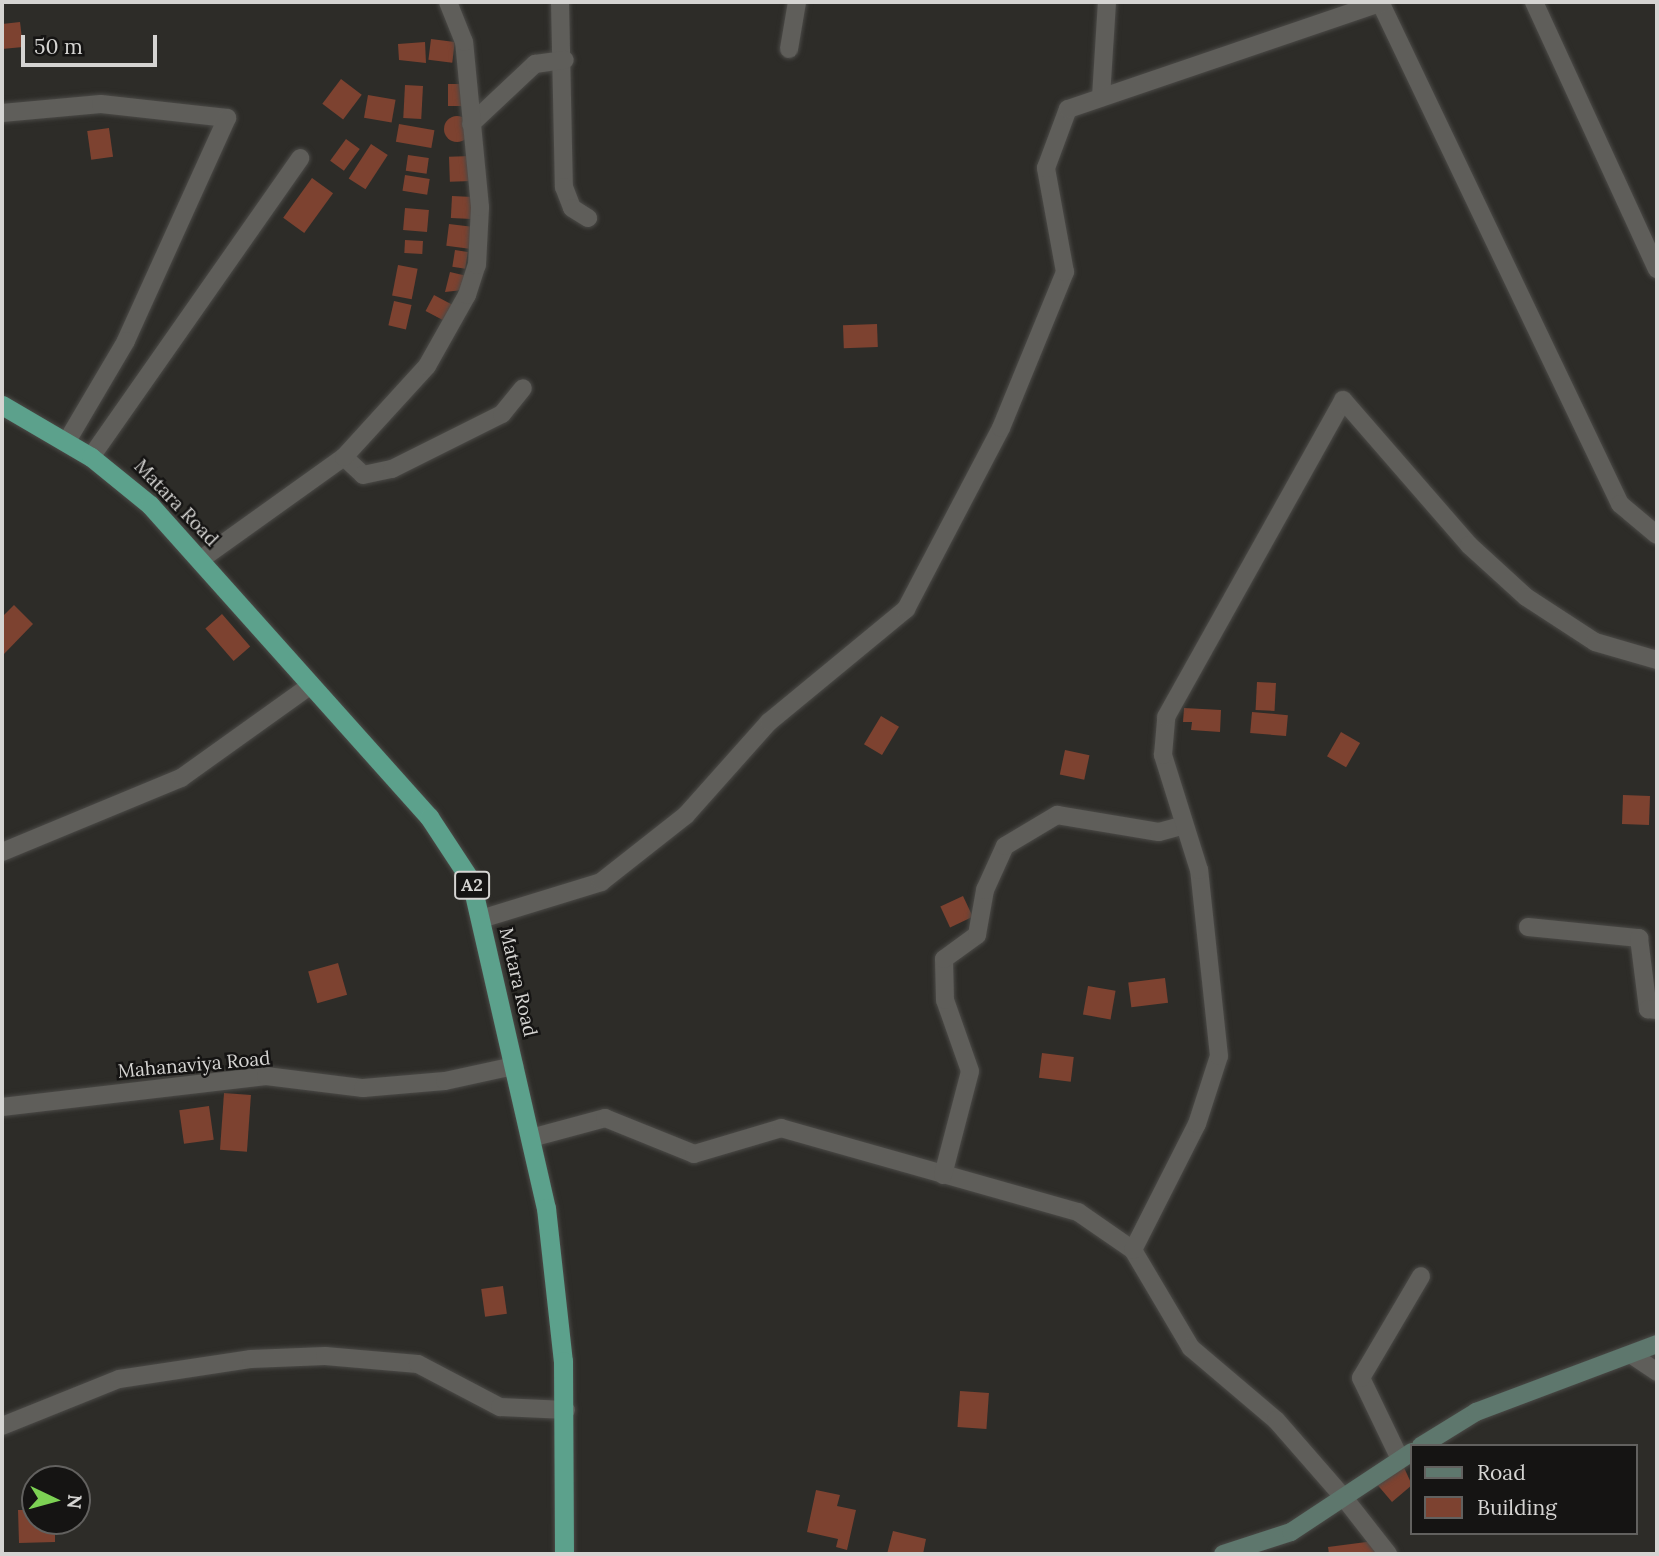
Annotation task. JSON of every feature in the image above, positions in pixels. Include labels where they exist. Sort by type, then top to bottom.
[{"type":"highway","name":"Matara Road","points":[[2,405],[91,457],[150,505],[308,687],[453,847],[481,919],[546,1208],[566,1410],[564,1554]]},
{"type":"main road","points":[[1425,1444],[1476,1412],[1635,1357],[1657,1344]]},
{"type":"main road","points":[[1223,1554],[1291,1532],[1345,1499],[1406,1455]]},
{"type":"street","points":[[560,2],[565,60],[564,187],[572,208],[588,218]]},
{"type":"street","points":[[789,49],[797,2]]},
{"type":"street","points":[[1101,97],[1107,2]]},
{"type":"street","points":[[1535,2],[1657,269]]},
{"type":"street","points":[[481,919],[601,882],[686,815],[769,722],[906,609],[1001,428],[1065,272],[1046,168],[1068,109],[1381,3],[1620,504],[1657,534]]},
{"type":"street","points":[[200,561],[344,457],[427,366],[467,295],[477,265],[480,207],[454,4]]},
{"type":"street","points":[[471,124],[535,64],[565,60]]},
{"type":"street","points":[[2,114],[101,104],[227,118],[125,341],[66,443]]},
{"type":"street","points":[[91,457],[300,158]]},
{"type":"street","points":[[344,457],[363,475],[392,469],[502,414],[523,388]]},
{"type":"street","points":[[1133,1250],[1197,1125],[1219,1056],[1199,870],[1181,826],[1163,755],[1166,717],[1343,400],[1469,545],[1527,597],[1595,642],[1657,660]]},
{"type":"street","points":[[2,852],[181,778],[308,687]]},
{"type":"street","points":[[943,1175],[970,1071],[945,1000],[944,959],[977,935],[985,890],[1005,846],[1057,815],[1159,832],[1181,826]]},
{"type":"street","points":[[1528,927],[1639,939],[1648,1009],[1657,1010]]},
{"type":"street","name":"Mahanaviya Road","points":[[2,1107],[266,1076],[377,1087],[514,1066]]},
{"type":"street","points":[[531,1138],[605,1118],[694,1154],[781,1128],[1078,1212],[1133,1250],[1191,1348],[1276,1420],[1345,1499],[1388,1554]]},
{"type":"street","points":[[1406,1455],[1362,1378],[1421,1276]]},
{"type":"street","points":[[2,1426],[119,1379],[251,1359],[325,1356],[418,1364],[500,1407],[566,1410]]},
{"type":"street","points":[[1635,1357],[1657,1371]]},
{"type":"building","points":[[20,22],[23,47],[2,49],[2,24]]},
{"type":"building","points":[[431,39],[455,42],[452,63],[428,60]]},
{"type":"building","points":[[425,42],[426,63],[399,60],[398,44]]},
{"type":"building","points":[[341,79],[362,95],[343,119],[322,104]]},
{"type":"building","points":[[448,84],[463,84],[463,106],[448,106]]},
{"type":"building","points":[[405,85],[423,86],[421,119],[403,118]]},
{"type":"building","points":[[368,95],[396,100],[392,123],[364,118]]},
{"type":"building","points":[[457,116],[466,120],[470,129],[466,138],[457,142],[448,138],[444,129],[448,120]]},
{"type":"building","points":[[399,124],[434,130],[431,148],[396,142]]},
{"type":"building","points":[[109,128],[113,157],[91,160],[87,131]]},
{"type":"building","points":[[346,139],[360,149],[344,171],[330,161]]},
{"type":"building","points":[[371,144],[388,155],[365,189],[349,178]]},
{"type":"building","points":[[408,155],[429,158],[427,174],[406,171]]},
{"type":"building","points":[[471,156],[472,181],[450,182],[449,157]]},
{"type":"building","points":[[405,175],[430,179],[427,195],[402,191]]},
{"type":"building","points":[[312,178],[333,193],[304,233],[283,218]]},
{"type":"building","points":[[452,196],[473,197],[472,219],[451,218]]},
{"type":"building","points":[[405,208],[429,210],[427,232],[403,230]]},
{"type":"building","points":[[449,224],[474,227],[471,249],[446,246]]},
{"type":"building","points":[[405,240],[423,241],[422,254],[404,253]]},
{"type":"building","points":[[455,250],[468,252],[465,269],[452,267]]},
{"type":"building","points":[[398,265],[418,269],[412,299],[392,295]]},
{"type":"building","points":[[450,272],[467,276],[463,290],[445,292]]},
{"type":"building","points":[[434,295],[457,307],[449,323],[426,311]]},
{"type":"building","points":[[394,301],[412,305],[406,329],[388,325]]},
{"type":"building","points":[[877,324],[878,347],[844,348],[843,325]]},
{"type":"building","points":[[14,605],[33,624],[2,656],[2,617]]},
{"type":"building","points":[[222,614],[250,646],[234,661],[205,628]]},
{"type":"building","points":[[1257,682],[1276,683],[1275,711],[1256,710]]},
{"type":"building","points":[[1184,708],[1221,710],[1220,732],[1191,730],[1192,722],[1183,722]]},
{"type":"building","points":[[1252,712],[1288,715],[1286,736],[1250,733]]},
{"type":"building","points":[[881,716],[899,727],[882,755],[864,744]]},
{"type":"building","points":[[1341,732],[1360,743],[1346,767],[1327,756]]},
{"type":"building","points":[[1065,750],[1089,755],[1084,780],[1060,774]]},
{"type":"building","points":[[1623,795],[1650,796],[1649,825],[1622,824]]},
{"type":"building","points":[[963,896],[973,917],[950,927],[940,907]]},
{"type":"building","points":[[338,963],[347,995],[317,1003],[308,972]]},
{"type":"building","points":[[1165,978],[1168,1003],[1131,1007],[1128,983]]},
{"type":"building","points":[[1088,986],[1116,991],[1111,1019],[1083,1015]]},
{"type":"building","points":[[1042,1053],[1074,1057],[1071,1082],[1039,1078]]},
{"type":"building","points":[[224,1093],[251,1095],[247,1152],[220,1150]]},
{"type":"building","points":[[209,1106],[214,1140],[184,1144],[179,1110]]},
{"type":"building","points":[[503,1286],[507,1314],[485,1317],[481,1289]]},
{"type":"building","points":[[960,1391],[989,1393],[986,1429],[957,1427]]},
{"type":"building","points":[[1401,1461],[1410,1487],[1392,1502],[1375,1482]]},
{"type":"building","points":[[816,1490],[840,1495],[837,1506],[856,1510],[847,1550],[836,1547],[838,1539],[807,1532]]},
{"type":"building","points":[[18,1510],[21,1510],[21,1535],[55,1535],[55,1542],[19,1543]]},
{"type":"building","points":[[893,1531],[926,1539],[923,1554],[887,1554]]},
{"type":"building","points":[[1374,1541],[1376,1554],[1329,1554],[1328,1547]]}]
